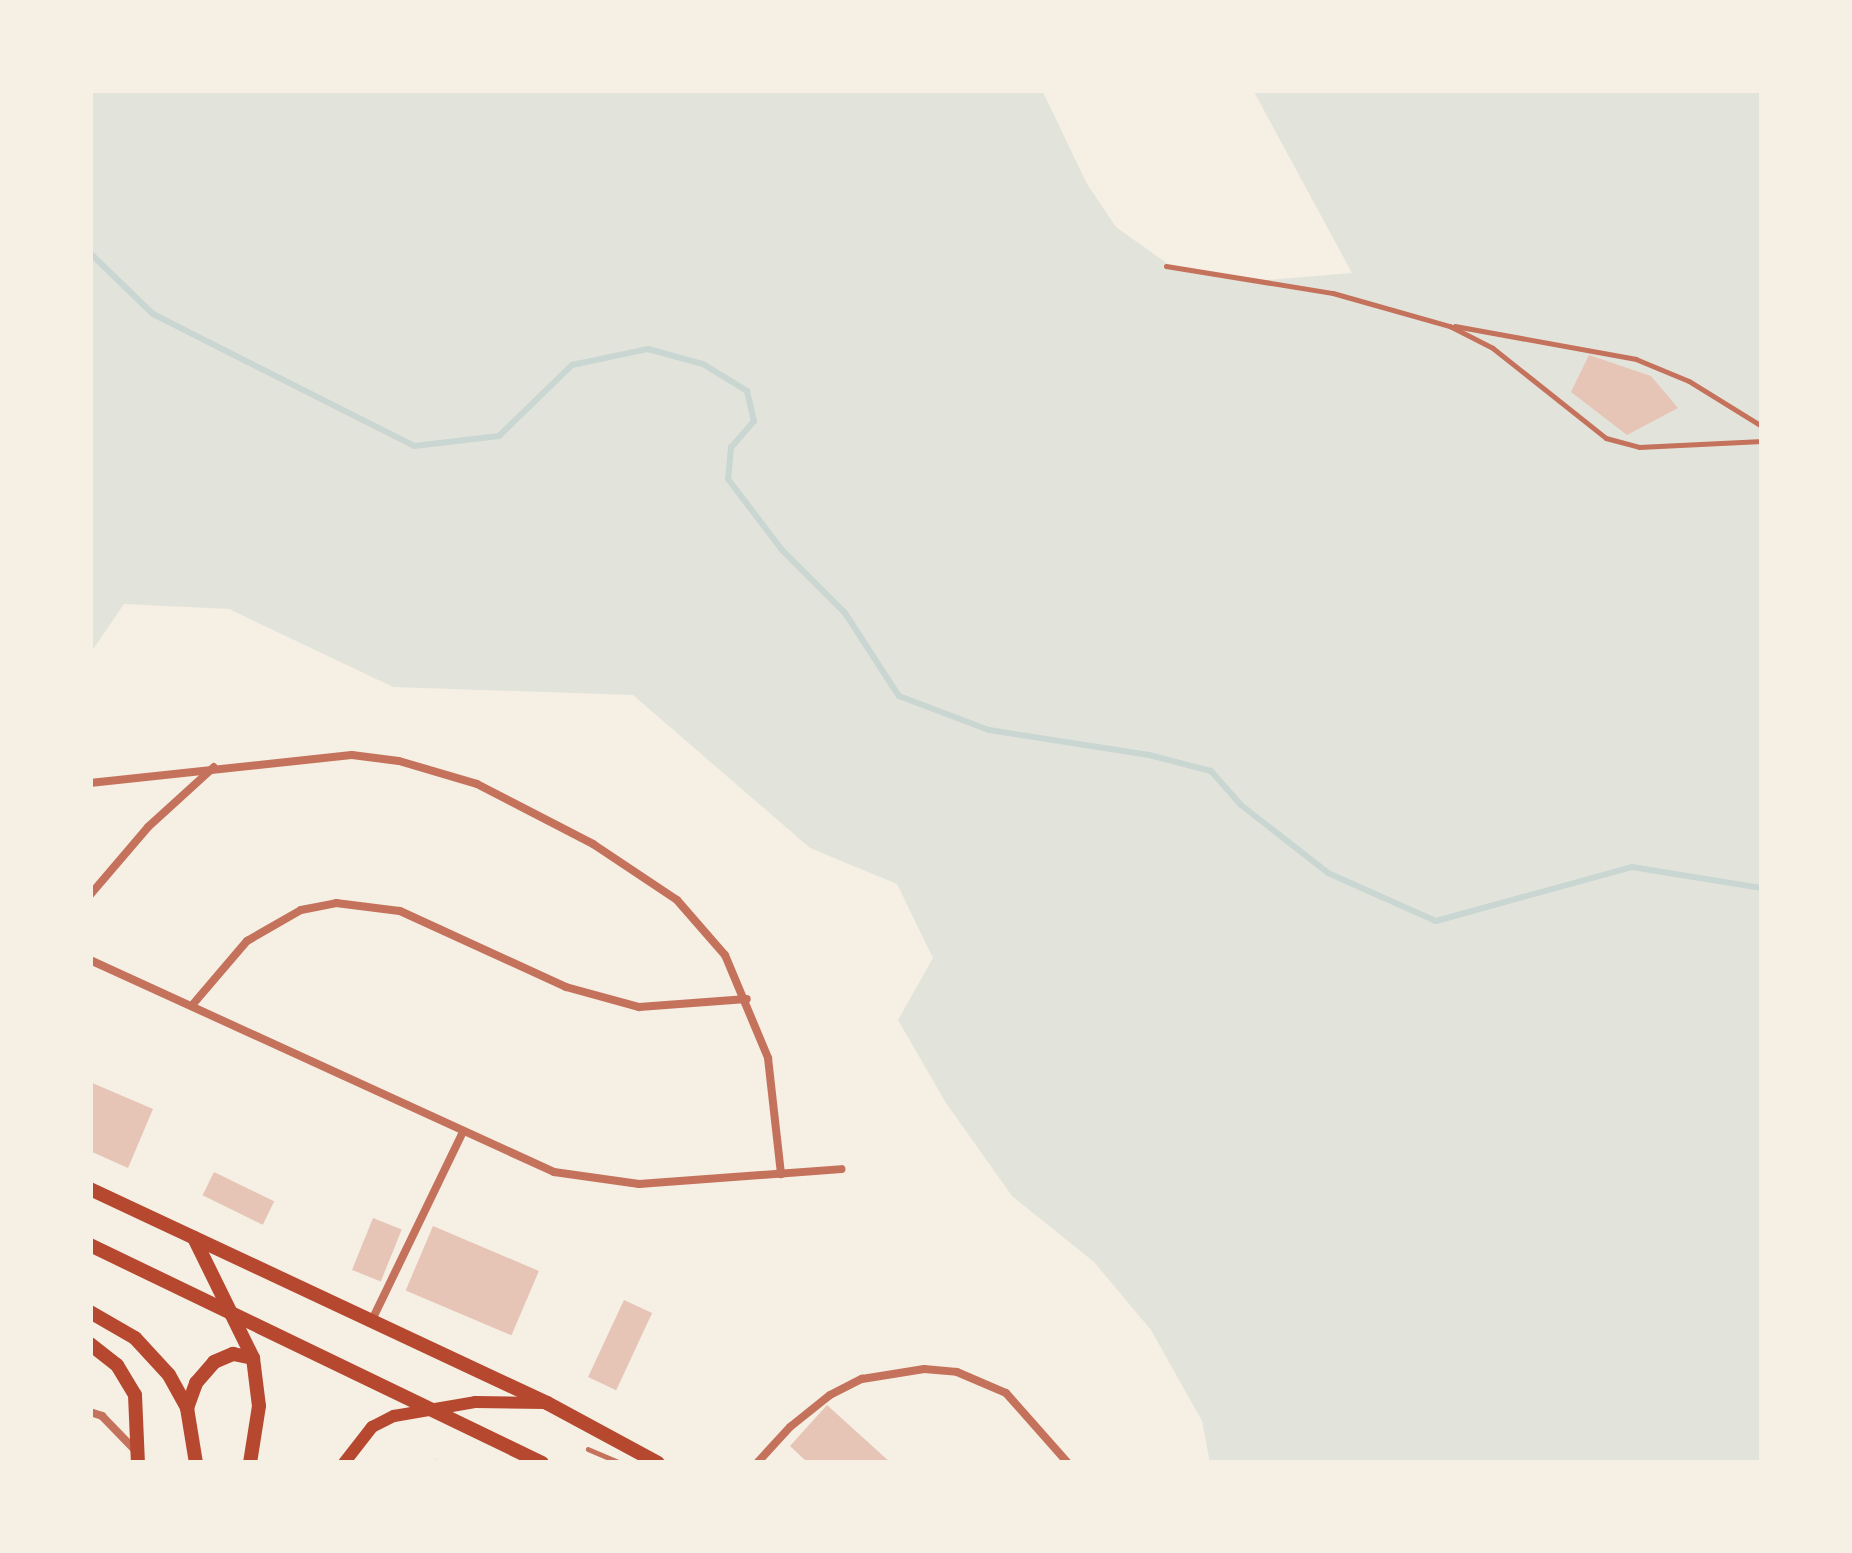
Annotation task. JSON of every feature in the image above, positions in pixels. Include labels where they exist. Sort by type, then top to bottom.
[{"type":"highway","points":[[90,1189],[547,1402],[658,1463]]},
{"type":"highway","points":[[194,1238],[253,1358],[259,1406],[250,1463]]},
{"type":"highway","points":[[90,1244],[542,1463]]},
{"type":"highway","points":[[90,1312],[148,1350],[187,1408],[196,1463]]},
{"type":"highway","points":[[90,1344],[117,1365],[136,1395],[139,1459]]},
{"type":"highway","points":[[187,1408],[196,1384],[214,1362],[233,1354],[253,1358]]},
{"type":"main road","points":[[344,1463],[372,1427],[394,1416],[475,1402],[547,1402]]},
{"type":"street","points":[[90,783],[352,755],[400,760],[518,802],[593,844],[677,901],[725,955],[747,999],[776,1095],[781,1174]]},
{"type":"street","points":[[90,895],[148,827],[214,767]]},
{"type":"street","points":[[194,1003],[247,941],[301,910],[336,903],[400,911],[566,986],[639,1007],[747,999]]},
{"type":"street","points":[[90,960],[194,1003],[526,1163],[609,1183],[841,1169]]},
{"type":"street","points":[[372,1320],[462,1134]]},
{"type":"street","points":[[757,1463],[809,1409],[862,1379],[893,1372],[957,1372],[984,1381],[1027,1412],[1068,1463]]},
{"type":"street","points":[[90,1412],[102,1416],[139,1459]]},
{"type":"lane","points":[[1166,266],[1334,293],[1450,326],[1573,343],[1636,359],[1689,381],[1762,426]]},
{"type":"lane","points":[[1450,326],[1492,348],[1606,438],[1639,447],[1762,441]]},
{"type":"lane","points":[[588,1449],[621,1463]]},
{"type":"shaded area","points":[[90,90],[1042,90],[1087,184],[1116,227],[1168,264],[1255,281],[1352,273],[1253,90],[1762,90],[1762,1463],[1210,1463],[1202,1421],[1151,1330],[1094,1262],[1012,1196],[946,1103],[898,1020],[933,958],[897,884],[810,848],[633,695],[393,687],[229,609],[124,604],[90,654]]},
{"type":"building","points":[[1589,355],[1651,376],[1678,408],[1627,435],[1571,392]]},
{"type":"building","points":[[90,1082],[153,1109],[128,1168],[90,1151]]},
{"type":"building","points":[[214,1172],[274,1201],[263,1225],[203,1195]]},
{"type":"building","points":[[373,1218],[402,1230],[381,1282],[352,1270]]},
{"type":"building","points":[[433,1226],[539,1271],[512,1335],[406,1290]]},
{"type":"building","points":[[624,1300],[652,1313],[616,1390],[588,1377]]},
{"type":"building","points":[[827,1405],[891,1463],[808,1463],[790,1446]]},
{"type":"waterway","points":[[90,253],[153,314],[414,446],[499,436],[572,365],[648,349],[703,364],[747,391],[754,421],[731,447],[728,479],[782,550],[845,613],[899,696],[989,730],[1149,755],[1211,771],[1241,805],[1328,873],[1436,921],[1632,867],[1762,888]]}]
